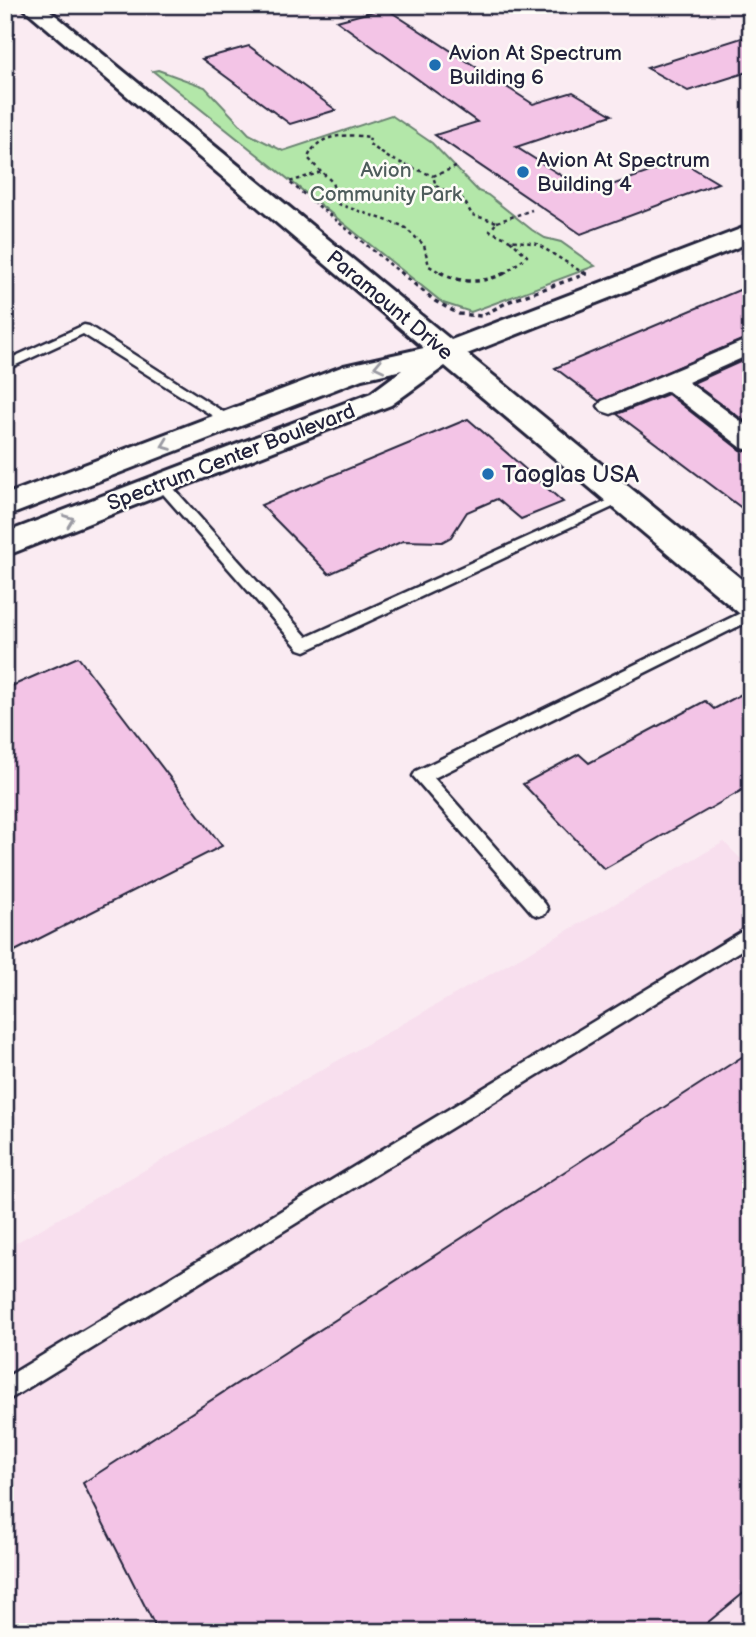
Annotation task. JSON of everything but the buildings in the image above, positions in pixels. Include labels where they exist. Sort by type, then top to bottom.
[{"type":"street","name":"Paramount Drive","points":[[30,5],[751,605]]},
{"type":"street","name":"Spectrum Center Boulevard","points":[[5,507],[355,372],[446,352],[751,233]]},
{"type":"street","points":[[611,406],[751,345]]},
{"type":"street","name":"Spectrum Center Boulevard","points":[[5,545],[381,399],[446,352]]},
{"type":"street","points":[[670,380],[751,442]]},
{"type":"lane","points":[[5,366],[85,329],[229,420]]},
{"type":"lane","points":[[162,484],[305,645],[624,499]]},
{"type":"lane","points":[[539,909],[422,776],[751,613]]},
{"type":"lane","points":[[5,1391],[751,934]]},
{"type":"path","points":[[456,167],[433,176],[414,171],[402,162],[378,154],[369,144],[370,137],[355,134],[338,136],[315,144],[309,150],[308,158],[332,182],[338,204],[403,226],[424,245],[429,266],[455,280],[495,279],[519,267],[527,256],[510,240]]},
{"type":"path","points":[[322,172],[289,182],[426,294],[459,314],[481,316],[510,301],[586,274],[537,244],[510,240],[490,231],[497,222],[532,210]]},
{"type":"path","points":[[433,176],[436,186],[464,200],[472,215],[497,222]]},
{"type":"shaded area","points":[[724,842],[751,869],[751,1632],[5,1632],[5,1249]]},
{"type":"green space","name":"Avion Community Park","points":[[158,70],[205,87],[249,134],[283,151],[391,115],[432,143],[478,191],[488,195],[532,230],[545,238],[561,242],[595,266],[471,312],[443,303],[153,71]]},
{"type":"place","name":"Avion At Spectrum Building 6","points":[[435,65]]},
{"type":"place","name":"Avion At Spectrum Building 4","points":[[523,172]]},
{"type":"place","name":"Taoglas USA","points":[[488,474]]}]
